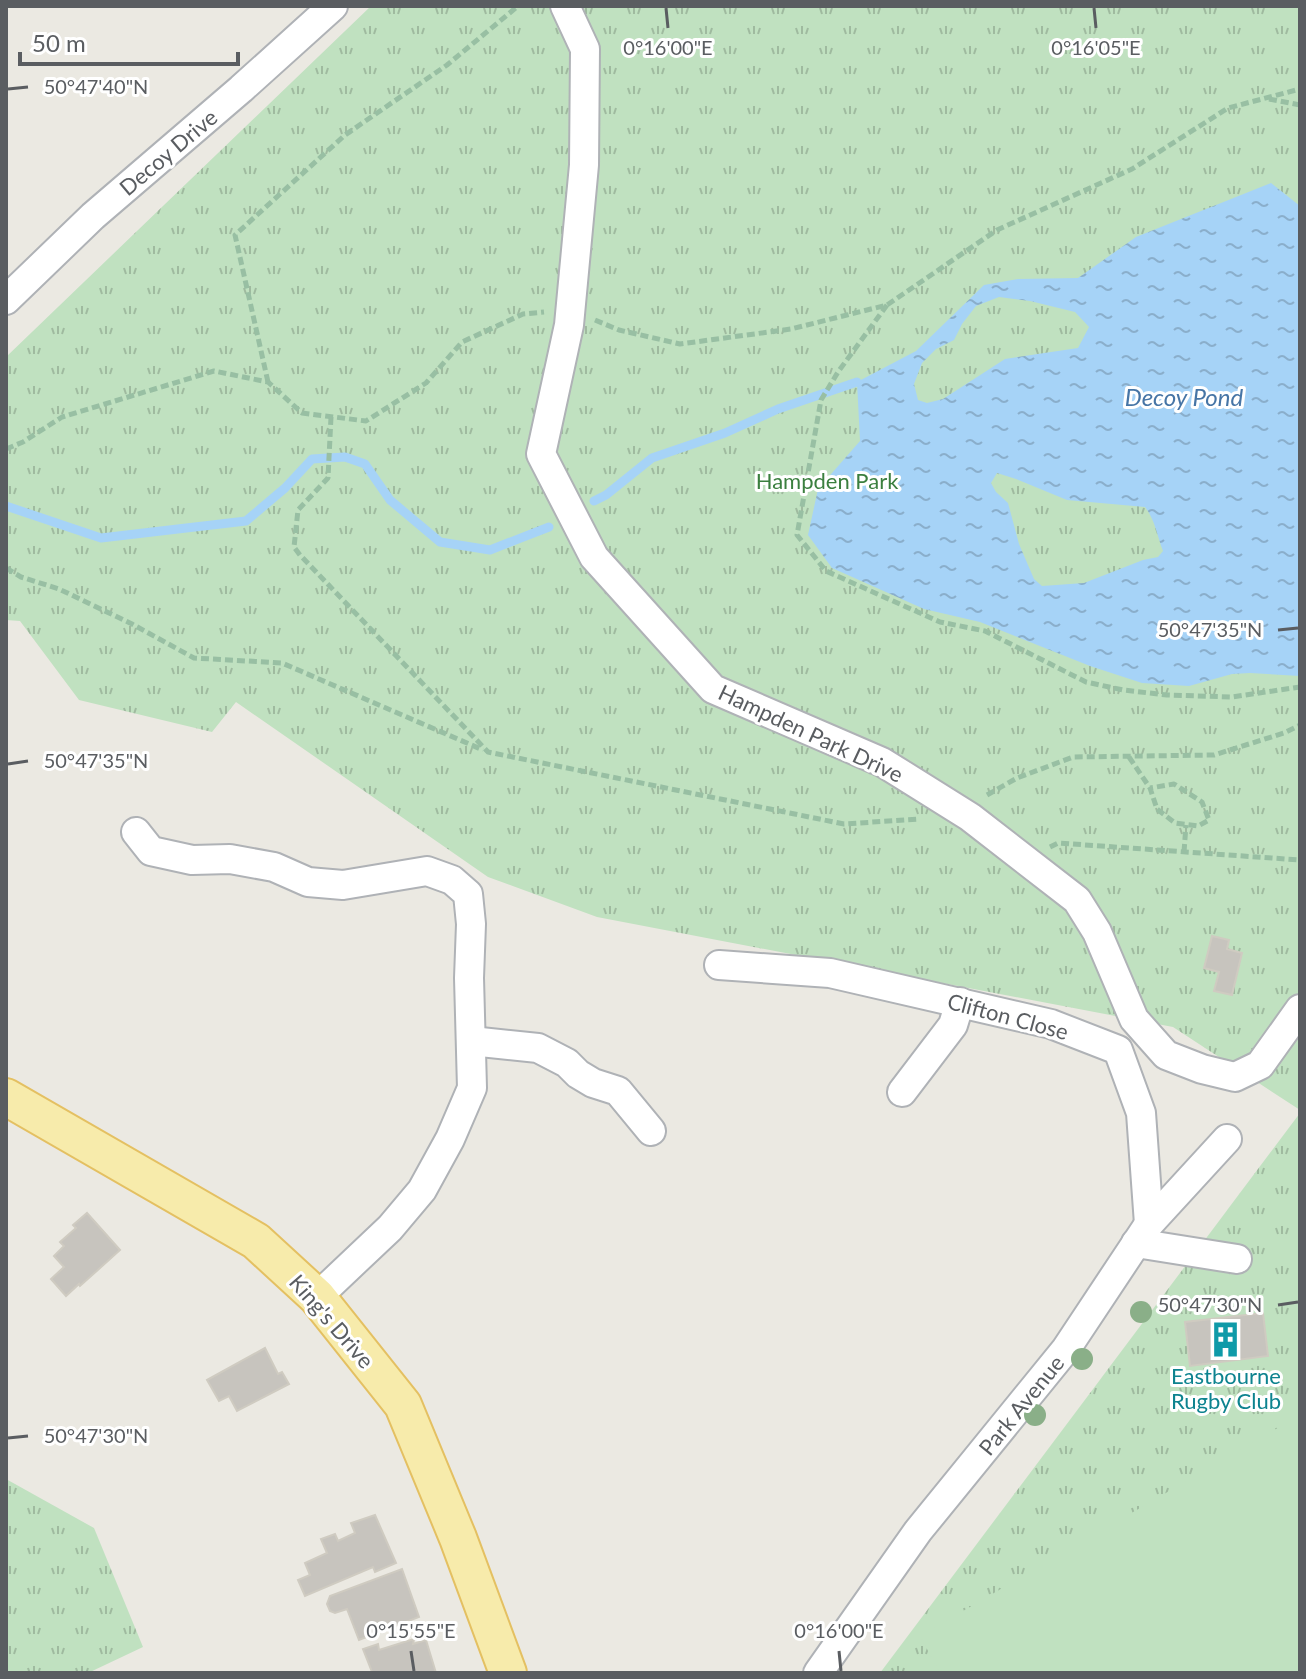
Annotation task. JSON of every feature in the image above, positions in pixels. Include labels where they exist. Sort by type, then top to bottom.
[{"type":"main road","name":"King's Drive","points":[[6,1097],[256,1241],[317,1297],[403,1405],[458,1538],[508,1673]]},
{"type":"street","name":"Decoy Drive","points":[[6,300],[93,216],[333,6]]},
{"type":"street","name":"Hampden Park Drive","points":[[565,6],[585,49],[584,165],[569,325],[541,454],[594,557],[713,689],[882,762],[970,817],[1077,900],[1097,932],[1134,1019],[1166,1055],[1202,1069],[1235,1077],[1260,1065],[1300,1009]]},
{"type":"street","points":[[136,832],[151,851],[192,860],[230,859],[274,867],[308,882],[343,885],[427,871],[452,880],[468,894],[472,1088],[450,1139],[422,1190],[390,1228],[317,1297]]},
{"type":"street","name":"Clifton Close","points":[[719,965],[830,973],[1051,1024],[1118,1050],[1141,1113],[1143,1234]]},
{"type":"street","points":[[902,1092],[953,1025],[960,1002]]},
{"type":"street","points":[[471,1041],[538,1048],[567,1063],[593,1083],[618,1091],[651,1131]]},
{"type":"street","name":"Park Avenue","points":[[818,1673],[918,1531],[1066,1349],[1143,1234],[1227,1139]]},
{"type":"street","points":[[1143,1234],[1237,1259]]},
{"type":"path","points":[[268,382],[235,235],[345,135],[447,65],[518,6]]},
{"type":"path","points":[[1300,89],[1228,108],[1132,169],[997,230],[887,305],[821,400],[797,535],[826,571],[940,622],[985,631],[1086,682],[1167,695],[1232,697],[1300,687]]},
{"type":"path","points":[[1264,99],[1300,105]]},
{"type":"path","points":[[6,449],[62,417],[214,371],[268,382],[302,413],[366,421],[426,383],[462,342],[523,314],[571,309],[619,330],[680,344],[791,329],[887,305]]},
{"type":"path","points":[[331,417],[328,478],[298,510],[294,547],[488,752]]},
{"type":"path","points":[[6,568],[21,577],[59,589],[194,658],[282,663],[488,752],[844,824],[970,817],[985,796],[1017,778],[1073,757],[1214,755],[1300,725]]},
{"type":"path","points":[[1129,756],[1150,788],[1157,809],[1175,823],[1198,826],[1209,820],[1202,802],[1174,784],[1150,788]]},
{"type":"path","points":[[1184,852],[1186,825]]},
{"type":"path","points":[[1058,843],[1300,860]]},
{"type":"green space","name":"Hampden Park","points":[[371,6],[1300,6],[1300,1110],[1173,1027],[597,917],[488,877],[236,702],[212,732],[79,700],[20,621],[6,620],[6,357]]},
{"type":"green space","points":[[1300,1113],[1300,1673],[880,1673]]},
{"type":"green space","points":[[1300,1415],[1300,1673],[940,1673],[920,1636]]},
{"type":"green space","points":[[6,1479],[94,1528],[143,1647],[88,1673],[6,1673]]},
{"type":"water","name":"Decoy Pond","points":[[1271,183],[1300,206],[1300,676],[1250,673],[1232,674],[1189,686],[1142,683],[1090,666],[980,622],[924,609],[832,568],[808,535],[818,489],[860,441],[857,382],[916,351],[984,285],[1018,279],[1078,278],[1136,237]],"holes":[[[999,297],[1075,312],[1089,327],[1078,348],[1005,359],[943,399],[927,403],[918,400],[914,384],[922,363],[936,349],[954,340],[976,306]],[[997,473],[1067,500],[1145,507],[1154,522],[1163,551],[1158,557],[1084,583],[1042,586],[1034,579],[1019,544],[1008,503],[991,483]]]},
{"type":"building","points":[[1212,936],[1229,940],[1227,949],[1242,953],[1232,995],[1214,991],[1219,972],[1204,968]]},
{"type":"building","points":[[87,1213],[120,1250],[66,1296],[51,1279],[64,1267],[54,1256],[64,1246],[60,1242],[76,1228],[73,1225]]},
{"type":"building","name":"Eastbourne Rugby Club","points":[[1263,1313],[1268,1356],[1190,1366],[1185,1322]]},
{"type":"building","points":[[265,1348],[278,1374],[282,1372],[289,1384],[237,1411],[229,1396],[219,1401],[207,1380]]},
{"type":"building","points":[[375,1515],[396,1563],[375,1572],[373,1567],[305,1596],[298,1580],[310,1575],[305,1563],[327,1553],[321,1539],[335,1534],[338,1541],[355,1533],[351,1523]]},
{"type":"building","points":[[402,1569],[419,1617],[359,1640],[347,1609],[335,1613],[330,1611],[327,1604],[330,1596]]},
{"type":"building","points":[[414,1639],[413,1644],[426,1640],[436,1673],[369,1673],[372,1672],[363,1649],[378,1644],[379,1650]]},
{"type":"waterway","points":[[594,501],[652,458],[857,382]]},
{"type":"waterway","points":[[6,506],[101,538],[246,521],[285,488],[312,459],[345,457],[365,464],[390,500],[440,542],[490,550],[549,527]]},
{"type":"place","name":"Eastbourne Rugby Club","points":[[1226,1339]]}]
